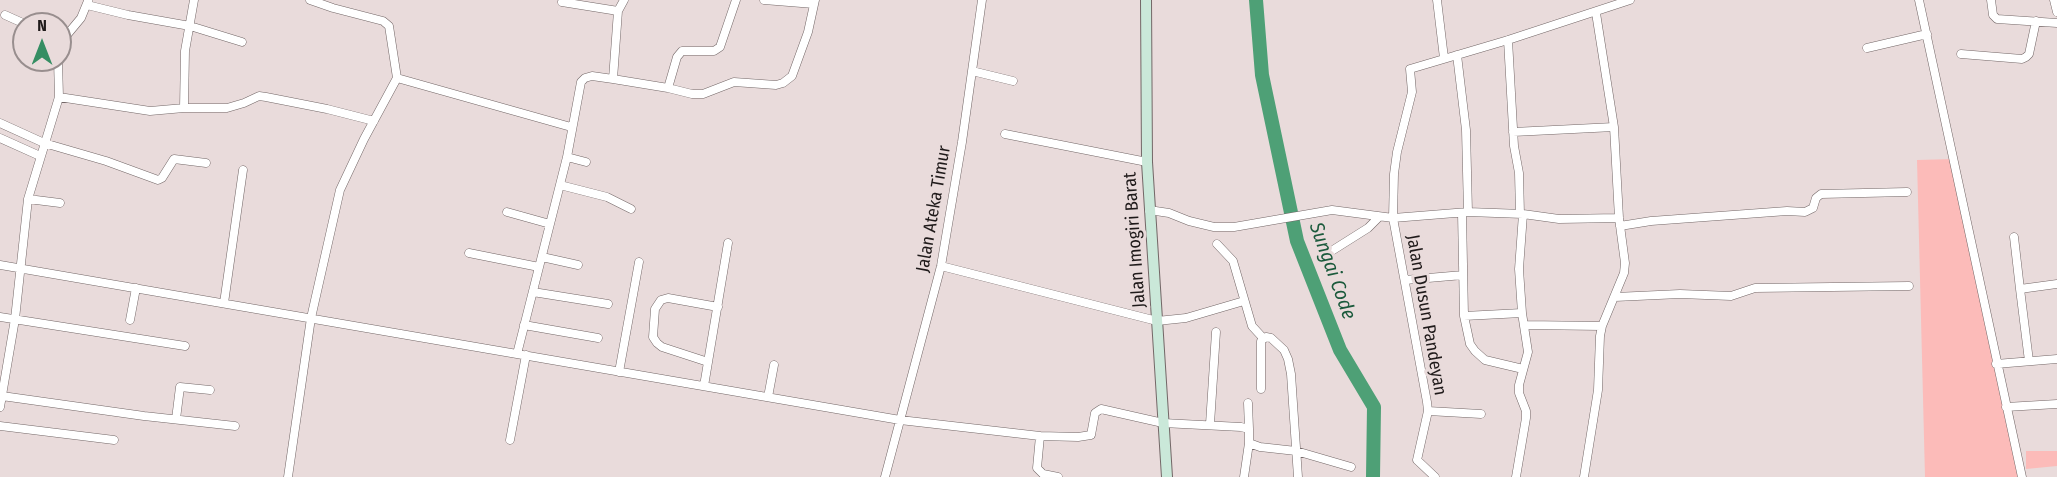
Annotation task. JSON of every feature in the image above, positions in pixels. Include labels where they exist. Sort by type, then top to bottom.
[{"type":"main road","name":"Jalan Imogiri Barat","points":[[1146,0],[1149,210],[1167,477]]},
{"type":"street","points":[[184,108],[185,51],[194,0]]},
{"type":"street","points":[[288,477],[311,318],[340,190],[397,78],[388,26],[383,21],[333,9],[310,0]]},
{"type":"street","points":[[613,79],[618,11],[624,0]]},
{"type":"street","points":[[668,88],[677,57],[682,51],[714,51],[720,47],[736,0]]},
{"type":"street","points":[[510,440],[524,325],[567,157],[581,82],[592,76],[703,94],[734,82],[776,85],[788,80],[792,76],[808,32],[815,2],[764,0]]},
{"type":"street","name":"Jalan Ateka Timur","points":[[885,477],[941,266],[981,0]]},
{"type":"street","points":[[1437,0],[1444,57]]},
{"type":"street","points":[[1630,0],[1596,13],[1410,69],[1412,92],[1397,152],[1393,218],[1465,212],[1620,222],[1661,220],[1805,212],[1813,208],[1816,198],[1821,194],[1906,192]]},
{"type":"street","points":[[1919,0],[2022,477]]},
{"type":"street","points":[[1991,0],[1993,15],[1997,19],[2057,23]]},
{"type":"street","points":[[2054,0],[2057,12]]},
{"type":"street","points":[[72,30],[88,2],[128,15],[190,26],[242,42]]},
{"type":"street","points":[[562,2],[618,11]]},
{"type":"street","points":[[1584,477],[1598,390],[1600,336],[1624,273],[1625,263],[1614,127],[1596,13]]},
{"type":"street","points":[[6,15],[12,18]]},
{"type":"street","points":[[1961,54],[2022,59],[2030,54],[2036,21]]},
{"type":"street","points":[[1867,48],[1927,34]]},
{"type":"street","points":[[1508,40],[1513,132],[1519,173],[1521,214],[1519,269],[1528,352],[1519,385],[1526,418],[1516,477]]},
{"type":"street","points":[[1457,55],[1466,130],[1464,316],[1470,344],[1475,351],[1492,363],[1523,369]]},
{"type":"street","points":[[972,71],[1013,81]]},
{"type":"street","points":[[0,407],[15,319],[28,200],[54,115],[58,97],[58,72]]},
{"type":"street","points":[[397,78],[571,127]]},
{"type":"street","points":[[58,97],[150,111],[227,108],[259,96],[374,121]]},
{"type":"street","points":[[0,123],[44,143],[100,159],[158,180],[162,178],[174,159],[206,164]]},
{"type":"street","points":[[1513,132],[1614,127]]},
{"type":"street","points":[[1005,134],[1147,162]]},
{"type":"street","points":[[0,138],[40,156]]},
{"type":"street","points":[[567,157],[586,162]]},
{"type":"street","points":[[224,303],[243,170]]},
{"type":"street","points":[[560,185],[608,197],[631,209]]},
{"type":"street","points":[[28,200],[60,203]]},
{"type":"street","name":"Jalan Dusun Pandeyan","points":[[1149,210],[1169,213],[1214,227],[1262,223],[1332,210],[1393,218],[1428,411],[1417,460],[1435,477]]},
{"type":"street","points":[[507,212],[550,224]]},
{"type":"street","points":[[1322,257],[1368,228],[1380,216]]},
{"type":"street","points":[[2014,237],[2029,361]]},
{"type":"street","points":[[704,386],[728,243]]},
{"type":"street","points":[[1217,244],[1233,261],[1252,326],[1263,338],[1275,340],[1288,359],[1298,477]]},
{"type":"street","points":[[469,253],[539,267]]},
{"type":"street","points":[[542,257],[578,265]]},
{"type":"street","points":[[619,372],[639,262]]},
{"type":"street","points":[[0,265],[900,420],[1040,436],[1078,437],[1091,435],[1095,413],[1101,409],[1163,423],[1231,425],[1250,429]]},
{"type":"street","points":[[941,266],[1157,321],[1186,318],[1244,301]]},
{"type":"street","points":[[1405,280],[1463,275]]},
{"type":"street","points":[[2020,289],[2057,284]]},
{"type":"street","points":[[1615,297],[1680,294],[1731,296],[1755,288],[1910,286]]},
{"type":"street","points":[[130,320],[136,288]]},
{"type":"street","points":[[533,292],[608,304]]},
{"type":"street","points":[[708,362],[662,347],[657,343],[653,337],[655,309],[661,300],[668,298],[717,307]]},
{"type":"street","points":[[1464,316],[1522,313]]},
{"type":"street","points":[[0,317],[185,346]]},
{"type":"street","points":[[524,325],[598,338]]},
{"type":"street","points":[[1524,325],[1602,326]]},
{"type":"street","points":[[1210,424],[1216,332]]},
{"type":"street","points":[[1261,389],[1260,354],[1263,338]]},
{"type":"street","points":[[1996,364],[2057,359]]},
{"type":"street","points":[[768,397],[774,364]]},
{"type":"street","points":[[176,419],[180,387],[210,390]]},
{"type":"street","points":[[2,396],[235,426]]},
{"type":"street","points":[[1244,477],[1250,429],[1248,403]]},
{"type":"street","points":[[2007,407],[2057,404]]},
{"type":"street","points":[[1428,411],[1481,414]]},
{"type":"street","points":[[0,426],[114,440]]},
{"type":"street","points":[[1040,436],[1037,468],[1043,474],[1058,477]]},
{"type":"street","points":[[1249,442],[1270,449],[1296,451],[1351,467]]},
{"type":"shaded area","points":[[1954,159],[2022,477],[1925,477],[1917,160]]},
{"type":"shaded area","points":[[2026,451],[2057,451],[2057,466],[2026,469]]},
{"type":"waterway","name":"Sungai Code","points":[[1256,0],[1262,75],[1297,241],[1340,350],[1374,407],[1373,477]]}]
